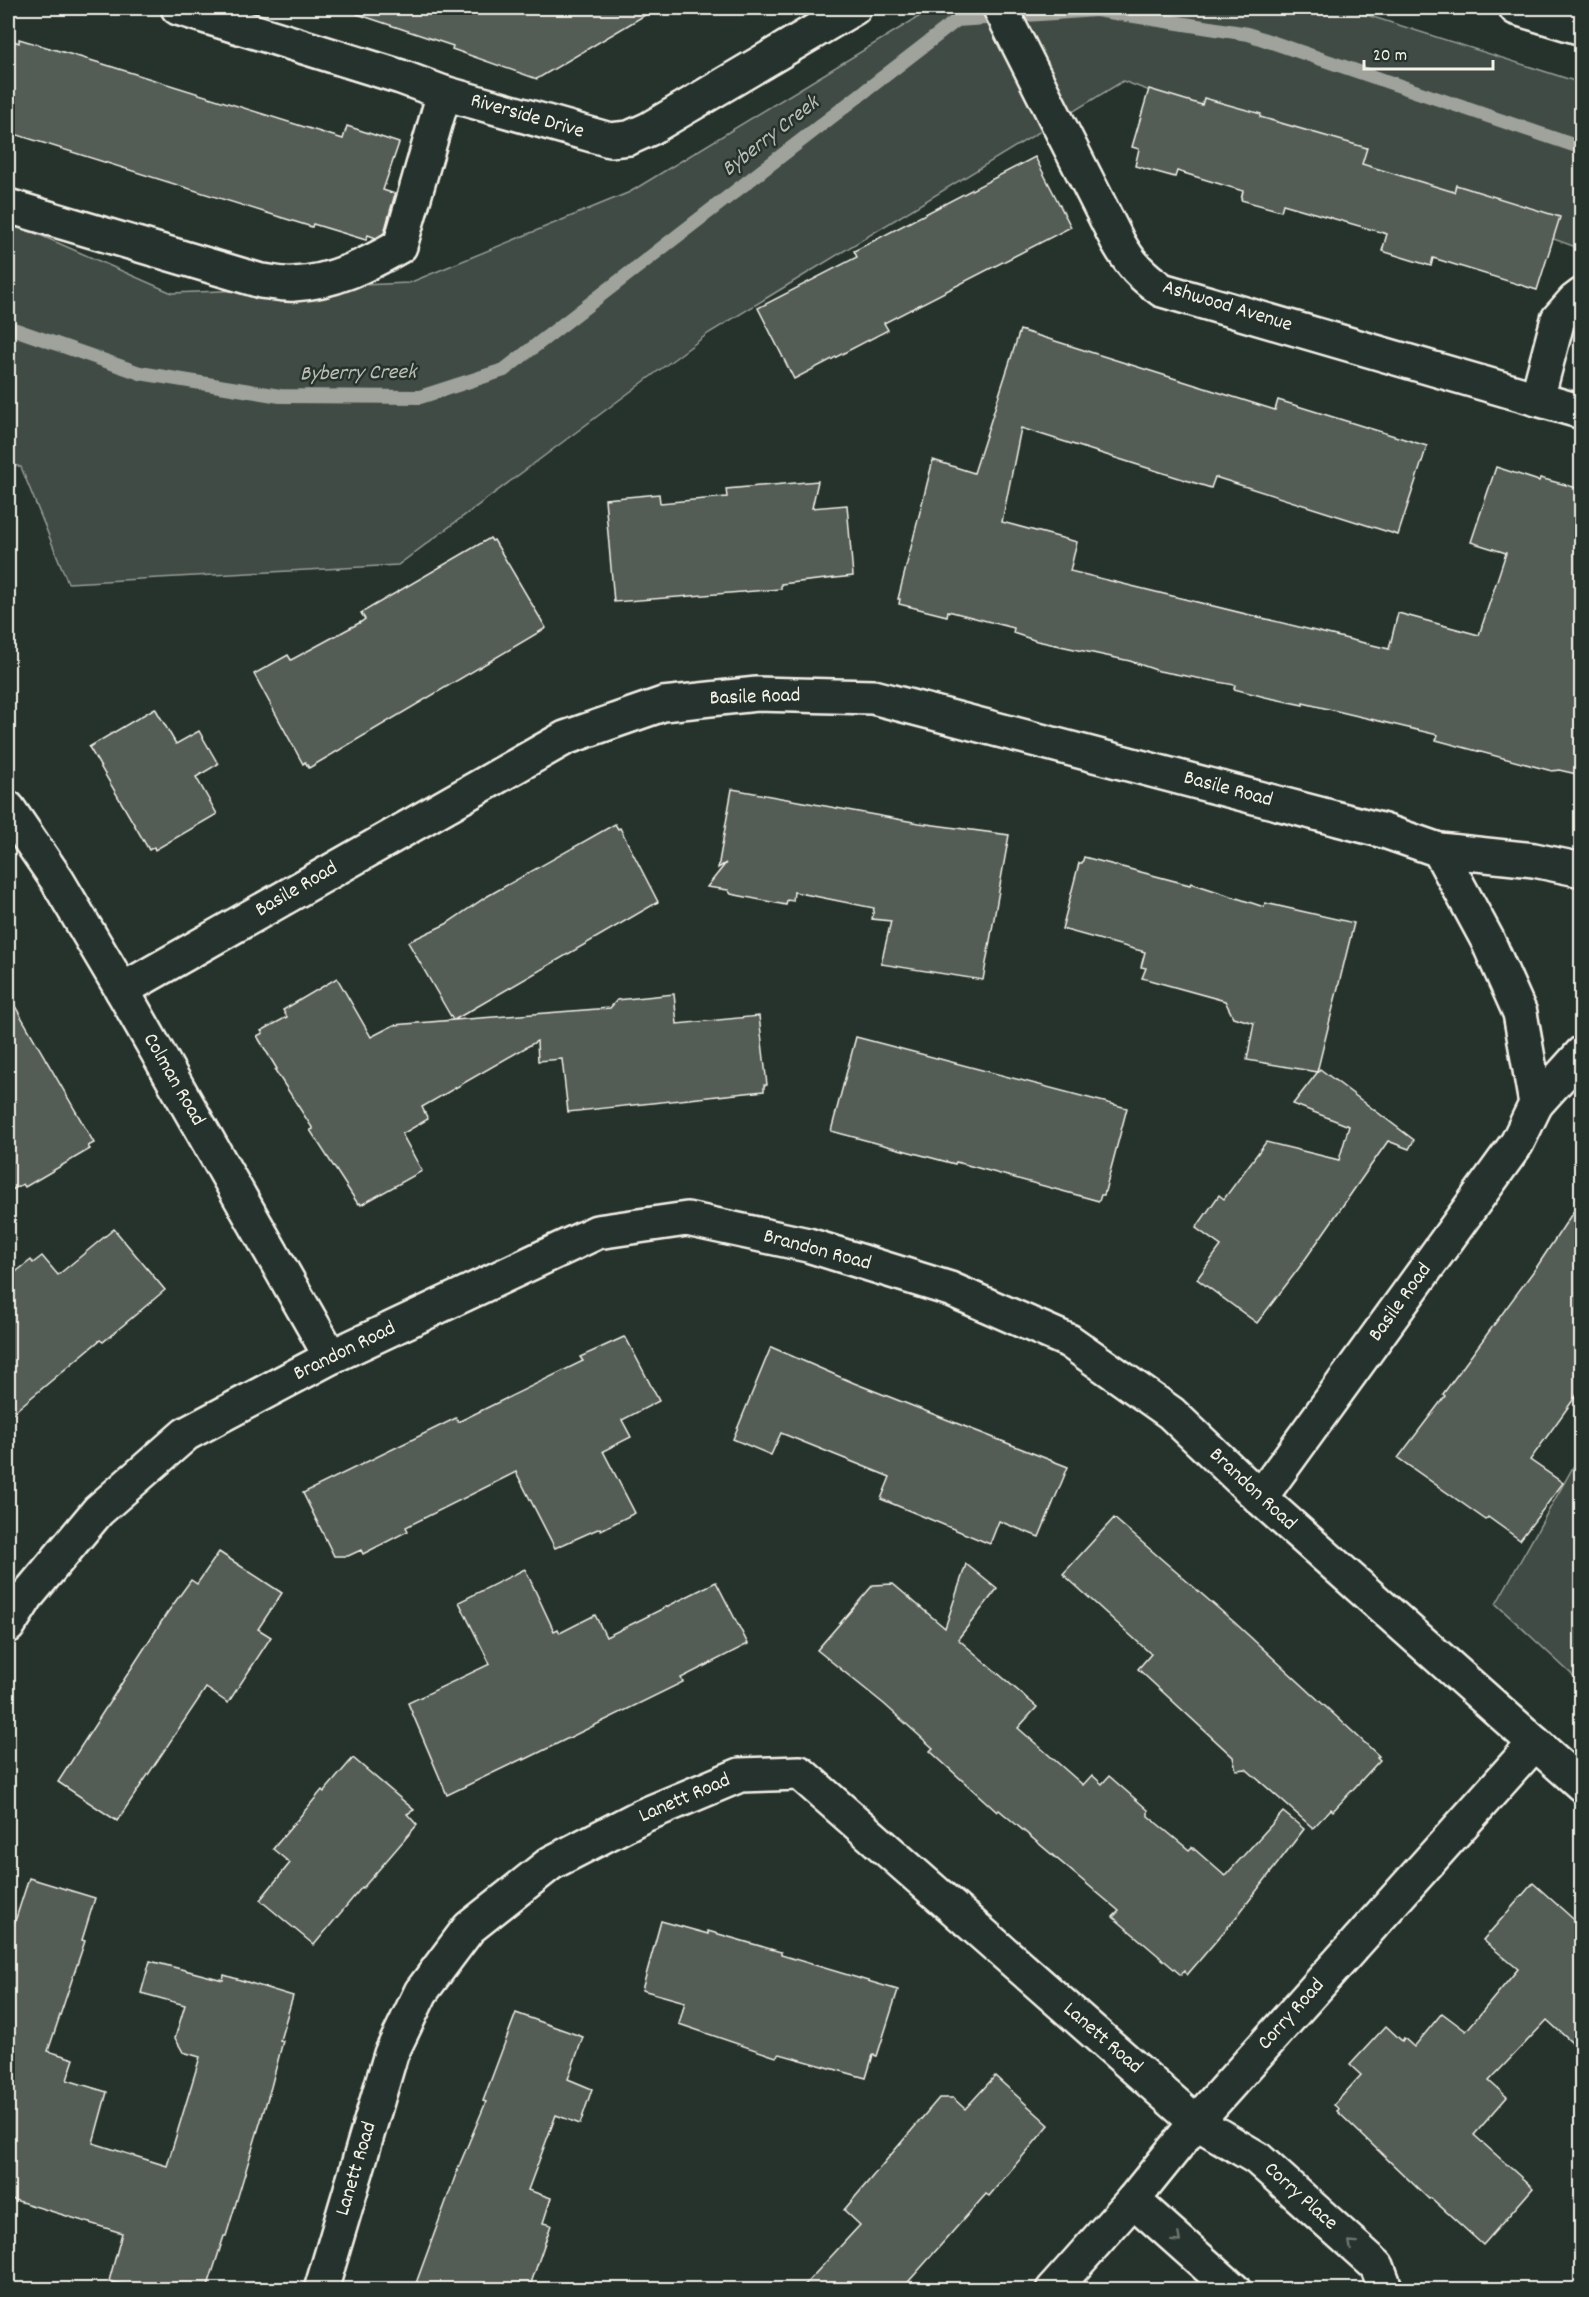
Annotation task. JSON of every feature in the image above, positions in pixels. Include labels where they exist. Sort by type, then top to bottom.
[{"type":"street","name":"Riverside Drive","points":[[178,8],[444,93],[610,140],[629,138],[649,129],[854,8]]},
{"type":"street","name":"Ashwood Avenue","points":[[999,8],[1130,263],[1162,290],[1581,412]]},
{"type":"street","points":[[1516,8],[1581,28]]},
{"type":"street","points":[[8,206],[261,281],[293,284],[332,278],[368,264],[400,246],[444,93]]},
{"type":"street","points":[[1538,399],[1558,319],[1581,295]]},
{"type":"street","name":"Basile Road","points":[[122,990],[565,738],[663,704],[757,694],[873,697],[1372,828],[1439,850],[1534,860],[1581,870]]},
{"type":"street","name":"Colman Road","points":[[8,808],[57,880],[122,990],[331,1357]]},
{"type":"street","points":[[1439,850],[1487,939],[1520,1013],[1536,1104]]},
{"type":"street","name":"Basile Road","points":[[1260,1498],[1517,1143],[1536,1104],[1581,1053]]},
{"type":"street","name":"Brandon Road","points":[[8,1626],[27,1596],[98,1511],[186,1434],[331,1357],[597,1232],[687,1219],[808,1245],[950,1289],[1069,1341],[1171,1413],[1260,1498],[1581,1785]]},
{"type":"street","name":"Corry Road","points":[[1053,2289],[1133,2200],[1197,2122],[1534,1743]]},
{"type":"street","name":"Lanett Road","points":[[321,2289],[391,2054],[421,1992],[469,1928],[551,1863],[642,1816],[740,1775],[800,1773],[1197,2122]]},
{"type":"street","name":"Corry Place","points":[[1197,2122],[1257,2158],[1377,2266],[1386,2289]]},
{"type":"street","points":[[1133,2200],[1234,2289]]},
{"type":"shaded area","points":[[933,8],[1345,8],[1581,83],[1581,249],[1123,81],[709,333],[398,565],[68,583],[21,467],[8,463],[8,221],[172,293],[409,283],[630,192]]},
{"type":"shaded area","points":[[1581,1453],[1582,1683],[1496,1604]]},
{"type":"building","points":[[358,8],[657,8],[537,79],[452,49],[453,46],[357,14]]},
{"type":"building","points":[[8,39],[19,43],[19,39],[100,63],[343,139],[347,126],[399,143],[383,190],[395,194],[384,233],[376,238],[368,235],[366,240],[313,224],[312,227],[8,132]]},
{"type":"building","points":[[1149,89],[1202,105],[1204,98],[1261,114],[1260,117],[1367,148],[1362,164],[1454,192],[1456,185],[1560,217],[1537,290],[1433,258],[1431,266],[1382,251],[1387,234],[1283,204],[1281,211],[1241,200],[1243,191],[1177,171],[1175,177],[1135,166],[1139,149],[1132,147]]},
{"type":"building","points":[[1035,157],[1071,227],[884,323],[888,330],[794,379],[758,308],[857,257],[854,251]]},
{"type":"building","points":[[1020,330],[1275,410],[1278,400],[1427,446],[1398,535],[1215,477],[1211,488],[1021,428],[1002,522],[1077,542],[1070,571],[1389,649],[1398,613],[1479,635],[1506,553],[1471,542],[1496,467],[1539,481],[1540,478],[1581,489],[1581,775],[1559,770],[1552,771],[1436,740],[1438,735],[1303,703],[1303,705],[1265,697],[1234,689],[1235,685],[1159,671],[1130,661],[1037,641],[1013,633],[1014,628],[948,611],[947,616],[899,604],[900,599],[898,599],[933,460],[974,473]]},
{"type":"building","points":[[818,481],[812,508],[847,505],[853,576],[781,584],[781,589],[614,602],[605,499],[659,494],[660,503],[727,497],[726,489]]},
{"type":"building","points":[[490,538],[494,540],[546,628],[309,768],[305,762],[303,764],[254,674],[288,655],[291,660],[361,622],[365,619],[361,613]]},
{"type":"building","points":[[155,708],[176,744],[199,731],[218,764],[196,777],[217,814],[155,850],[154,847],[149,850],[89,747]]},
{"type":"building","points":[[732,789],[919,823],[1009,835],[983,980],[881,964],[891,921],[872,919],[874,908],[794,892],[793,901],[787,900],[786,905],[707,887],[726,863],[718,868]]},
{"type":"building","points":[[615,824],[618,829],[620,828],[658,902],[454,1020],[610,1008],[617,1000],[674,994],[677,1024],[759,1016],[767,1085],[764,1085],[764,1091],[568,1112],[562,1059],[538,1061],[537,1041],[422,1107],[428,1119],[402,1134],[422,1171],[361,1205],[358,1204],[310,1130],[313,1129],[275,1070],[277,1069],[257,1036],[263,1033],[261,1031],[287,1017],[283,1010],[337,978],[371,1037],[394,1025],[453,1020],[408,942],[446,924],[486,897]]},
{"type":"building","points":[[1084,857],[1190,885],[1191,883],[1264,907],[1265,903],[1354,923],[1317,1072],[1247,1060],[1254,1023],[1233,1017],[1225,1001],[1142,978],[1146,968],[1141,967],[1145,952],[1062,929],[1079,863],[1082,863]]},
{"type":"building","points":[[8,994],[94,1143],[88,1146],[90,1149],[25,1187],[23,1184],[8,1192]]},
{"type":"building","points":[[856,1037],[1127,1108],[1104,1195],[1101,1195],[1099,1201],[831,1131]]},
{"type":"building","points":[[1320,1069],[1414,1140],[1409,1149],[1388,1141],[1299,1268],[1257,1323],[1197,1279],[1221,1246],[1196,1228],[1219,1195],[1224,1199],[1266,1142],[1339,1160],[1349,1126],[1293,1104]]},
{"type":"building","points":[[1581,1200],[1581,1389],[1530,1460],[1563,1483],[1520,1540],[1488,1517],[1486,1520],[1398,1458],[1538,1265]]},
{"type":"building","points":[[114,1229],[165,1290],[103,1342],[100,1340],[8,1417],[8,1278],[31,1260],[33,1263],[42,1256],[58,1275]]},
{"type":"building","points":[[624,1337],[659,1401],[622,1420],[631,1437],[603,1451],[635,1513],[601,1530],[600,1528],[555,1548],[516,1472],[406,1527],[408,1531],[363,1554],[361,1550],[348,1556],[334,1556],[303,1493],[456,1418],[458,1422],[583,1361],[580,1357]]},
{"type":"building","points":[[771,1347],[854,1383],[1068,1467],[1039,1537],[999,1521],[990,1544],[881,1499],[890,1477],[781,1433],[771,1455],[733,1439]]},
{"type":"building","points":[[1114,1518],[1234,1622],[1379,1756],[1377,1757],[1380,1760],[1333,1811],[1331,1809],[1313,1828],[1246,1769],[1236,1770],[1233,1757],[1138,1669],[1151,1654],[1063,1574]]},
{"type":"building","points":[[219,1552],[282,1593],[258,1629],[271,1637],[228,1703],[206,1688],[117,1821],[58,1782],[167,1613],[191,1580],[197,1584]]},
{"type":"building","points":[[966,1564],[997,1589],[958,1639],[1037,1707],[1018,1728],[1083,1785],[1092,1775],[1102,1784],[1109,1776],[1148,1810],[1148,1816],[1189,1850],[1192,1847],[1225,1876],[1283,1812],[1304,1829],[1238,1915],[1187,1975],[1184,1971],[1181,1975],[1113,1917],[1119,1911],[999,1810],[997,1812],[930,1751],[933,1748],[884,1704],[817,1650],[873,1585],[893,1584],[945,1628]]},
{"type":"building","points":[[525,1569],[554,1631],[558,1629],[560,1633],[595,1615],[606,1637],[716,1582],[748,1644],[681,1678],[683,1682],[447,1795],[408,1703],[490,1664],[459,1602]]},
{"type":"building","points":[[353,1758],[414,1810],[407,1814],[417,1825],[314,1945],[260,1900],[290,1863],[273,1849],[322,1790],[324,1792]]},
{"type":"building","points":[[29,1878],[95,1898],[82,1940],[85,1941],[48,2051],[74,2059],[67,2080],[107,2092],[93,2143],[167,2166],[200,2057],[183,2052],[175,2038],[185,2005],[141,1993],[150,1961],[223,1980],[224,1975],[293,1996],[280,2040],[283,2041],[271,2087],[226,2236],[224,2236],[207,2289],[142,2289],[109,2281],[122,2233],[8,2198],[8,1943]]},
{"type":"building","points":[[1533,1883],[1581,1926],[1581,2051],[1547,2020],[1489,2081],[1507,2097],[1474,2135],[1533,2188],[1483,2245],[1431,2198],[1429,2199],[1337,2111],[1339,2109],[1334,2105],[1361,2075],[1350,2065],[1386,2026],[1402,2041],[1404,2038],[1414,2047],[1442,2013],[1466,2031],[1518,1969],[1483,1940]]},
{"type":"building","points":[[661,1921],[708,1934],[708,1931],[781,1952],[781,1955],[898,1990],[877,2056],[873,2055],[866,2078],[780,2054],[776,2057],[679,2024],[685,2002],[642,1990]]},
{"type":"building","points":[[516,2013],[583,2037],[568,2079],[592,2089],[580,2124],[556,2115],[528,2190],[551,2198],[543,2223],[551,2225],[529,2289],[418,2289],[419,2287],[415,2286],[459,2166],[486,2102],[483,2101]]},
{"type":"building","points":[[995,2076],[1049,2125],[989,2196],[986,2194],[902,2289],[801,2289],[860,2225],[844,2210],[939,2098],[953,2098],[965,2109]]},
{"type":"waterway","name":"Byberry Creek","points":[[8,327],[140,373],[280,396],[420,397],[504,370],[957,20],[1096,10],[1248,34],[1582,148]]}]
